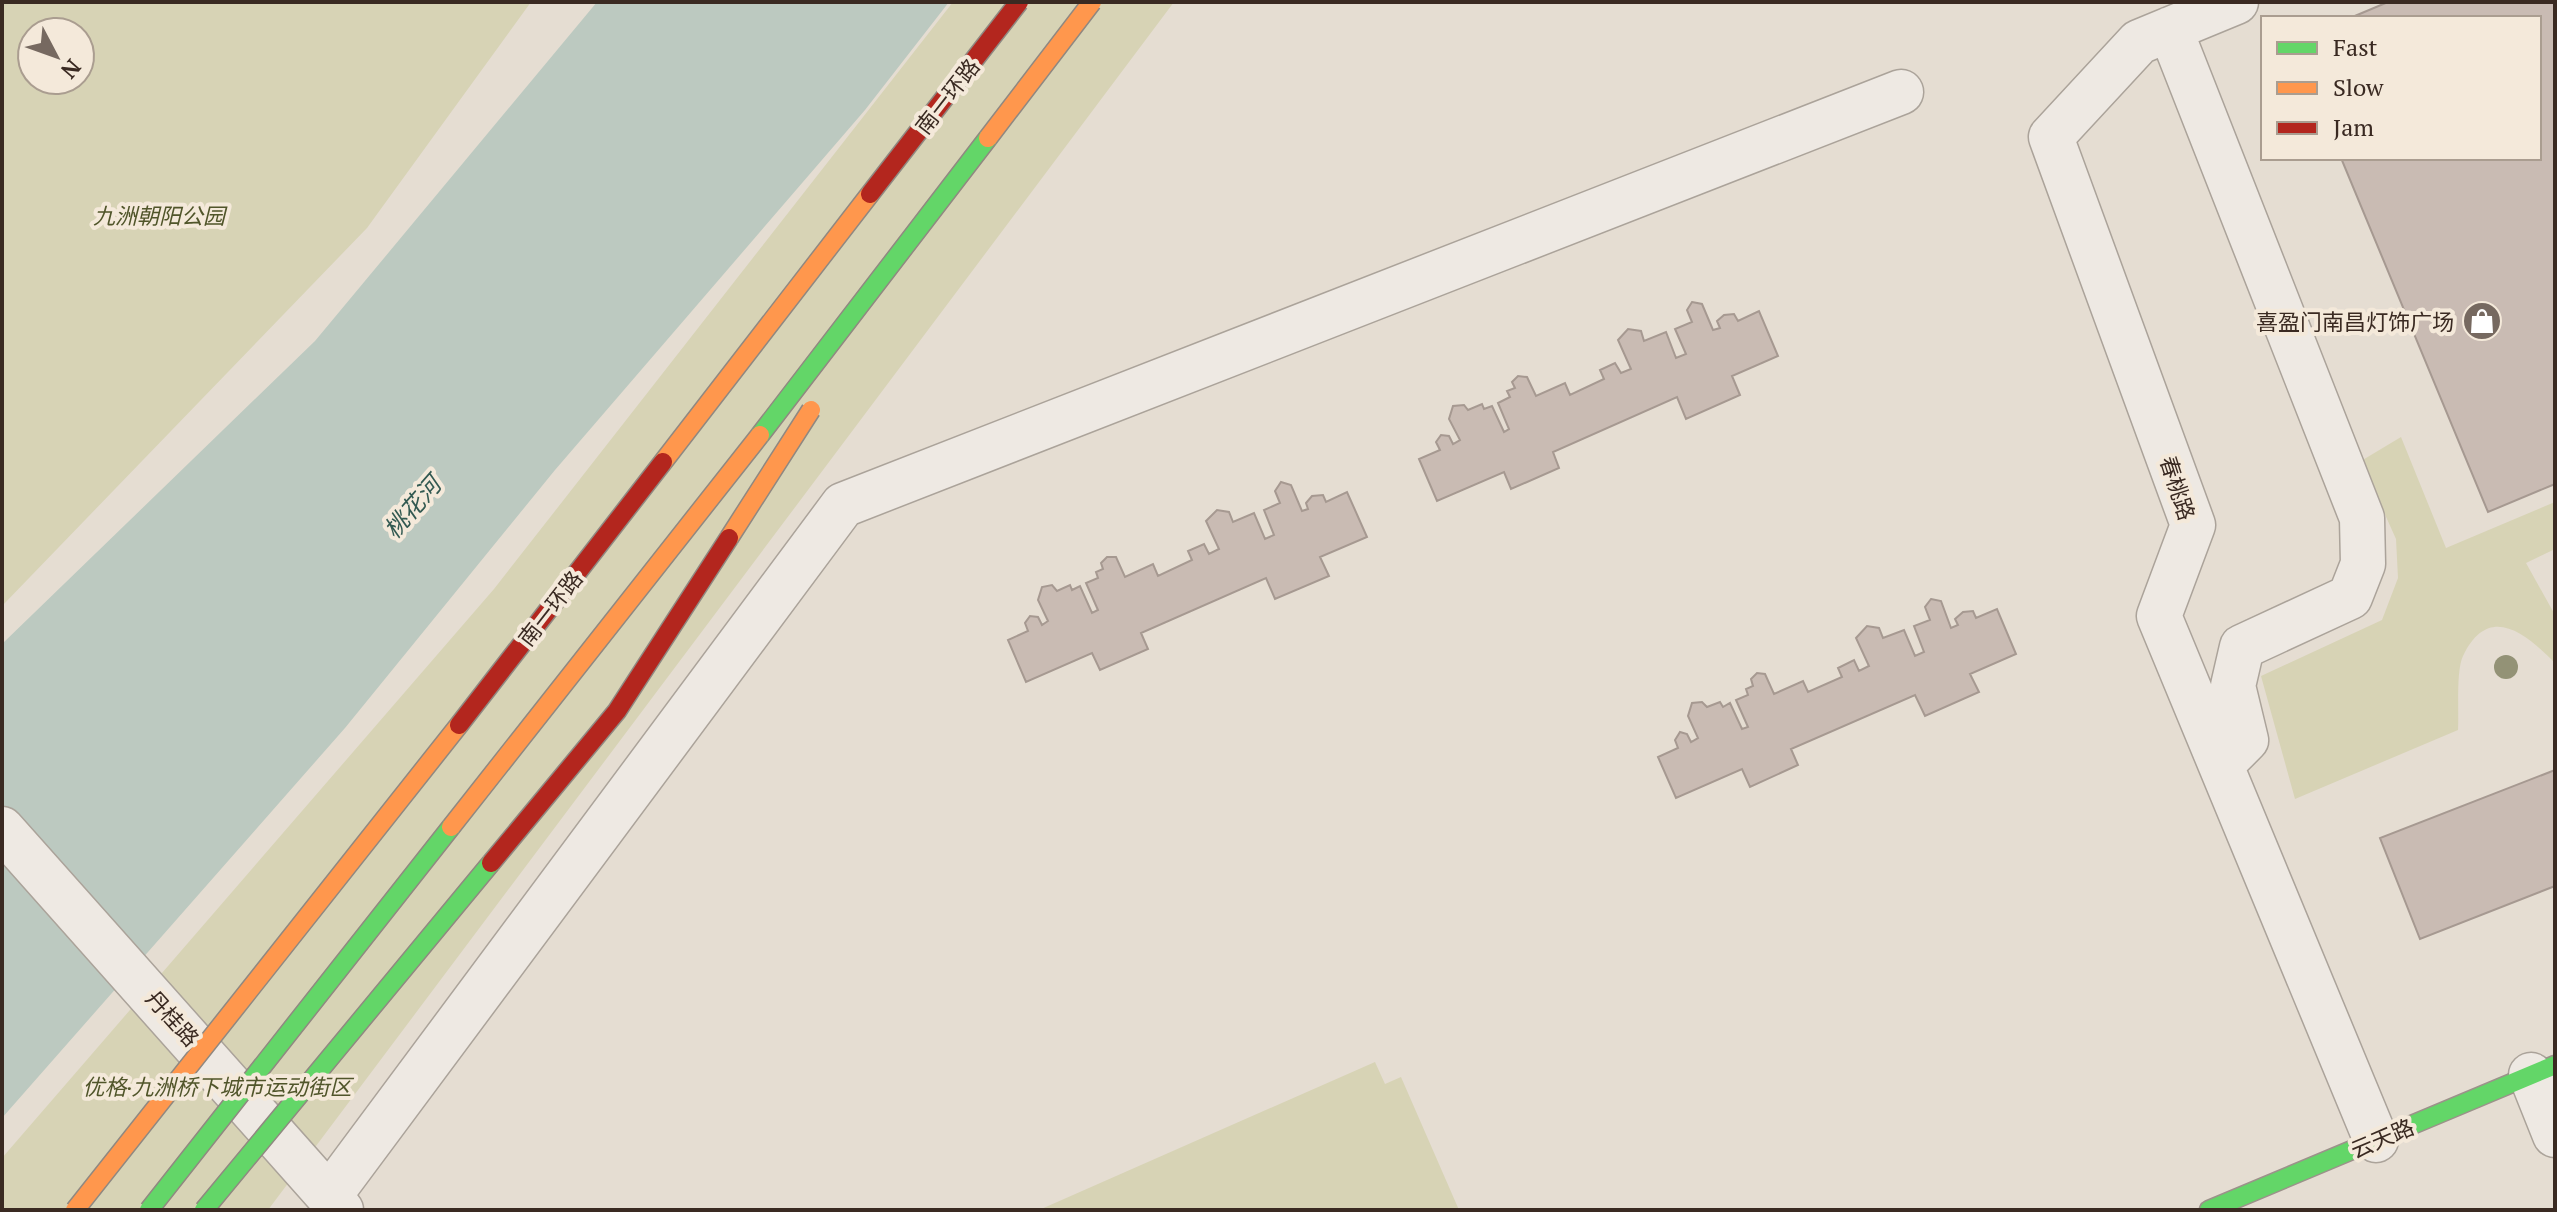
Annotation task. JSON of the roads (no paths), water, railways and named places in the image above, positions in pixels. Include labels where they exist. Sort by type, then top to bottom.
[{"type":"main road","name":"南一环路","points":[[75,1210],[353,863],[1019,2]]},
{"type":"main road","points":[[149,1210],[782,407],[1092,2]]},
{"type":"main road","points":[[856,341],[984,143]]},
{"type":"main road","points":[[204,1210],[617,711],[822,394]]},
{"type":"main road","name":"云天路","points":[[2209,1210],[2543,1070]]},
{"type":"street","name":"春桃路","points":[[2236,2],[2139,42],[2051,137],[2193,525],[2159,616],[2376,1140]]},
{"type":"street","points":[[2170,29],[2362,518],[2363,564],[2350,597],[2242,647],[2233,686],[2246,740],[2221,765]]},
{"type":"street","points":[[335,1203],[843,505],[1901,92]]},
{"type":"street","name":"丹桂路","points":[[2,829],[335,1203]]},
{"type":"street","points":[[2543,1070],[2555,1135]]},
{"type":"water","name":"桃花河","points":[[597,2],[949,2],[865,110],[555,470],[345,728],[2,1118],[2,644],[315,341]]},
{"type":"place","name":"喜盈门南昌灯饰广场","points":[[2482,321]]},
{"type":"park label","name":"九洲朝阳公园","points":[[159,215]]},
{"type":"park label","name":"优格·九洲桥下城市运动街区","points":[[217,1086]]}]
